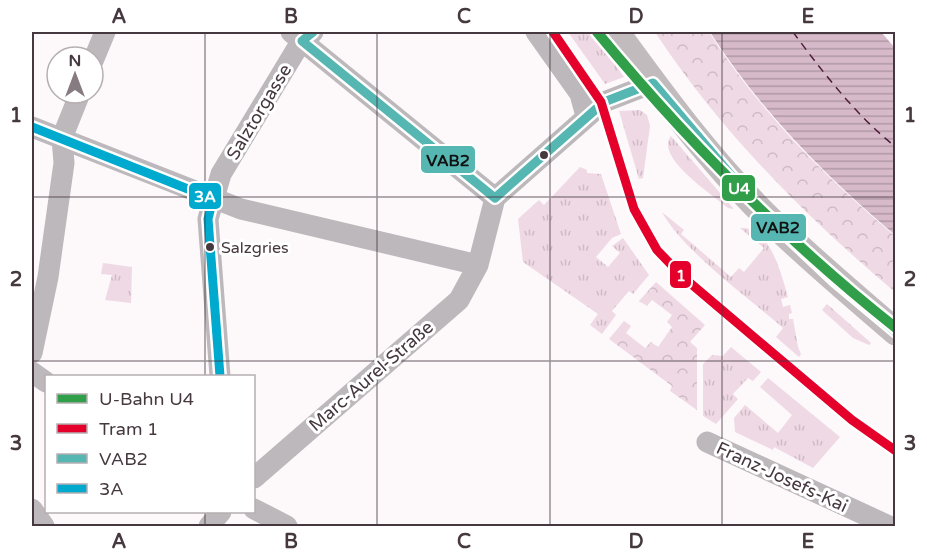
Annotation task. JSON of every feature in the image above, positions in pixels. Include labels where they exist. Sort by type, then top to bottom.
[{"type":"main road","points":[[616,32],[653,83],[763,213],[835,282],[896,332]]},
{"type":"street","points":[[536,32],[580,94],[586,116]]},
{"type":"street","points":[[302,35],[495,198],[604,102],[628,90],[653,83]]},
{"type":"street","name":"Salztorgasse","points":[[220,375],[208,219],[221,174],[302,35]]},
{"type":"street","points":[[32,353],[48,277],[62,175],[62,138],[75,105]]},
{"type":"street","points":[[32,127],[242,209],[478,264]]},
{"type":"street","name":"Marc-Aurel-Straße","points":[[255,477],[459,300],[478,264],[495,198]]},
{"type":"street","points":[[32,372],[45,381]]},
{"type":"street","name":"Franz-Josefs-Kai","points":[[707,442],[889,526]]},
{"type":"street","points":[[32,509],[44,526]]},
{"type":"street","points":[[255,510],[287,526]]},
{"type":"street","points":[[208,526],[220,513]]},
{"type":"green space","points":[[568,32],[593,32],[624,77],[605,84]]},
{"type":"green space","points":[[655,32],[709,32],[749,88],[794,141],[843,190],[895,236],[895,292],[829,233],[766,171],[707,104]]},
{"type":"green space","points":[[640,110],[647,115],[650,126],[643,178],[639,179],[619,111]]},
{"type":"green space","points":[[671,136],[733,209],[728,208],[699,185],[678,165],[668,145]]},
{"type":"green space","points":[[580,167],[587,170],[587,173],[601,174],[621,234],[612,238],[596,257],[608,267],[620,253],[612,246],[623,238],[649,275],[633,294],[629,291],[612,311],[616,315],[602,334],[590,325],[598,314],[523,262],[518,219],[539,200],[544,205]]},
{"type":"green space","points":[[662,212],[684,230],[681,234],[731,277],[739,268],[744,272],[764,248],[740,228],[750,229],[767,243],[778,266],[788,297],[781,299],[783,307],[790,305],[792,313],[789,314],[789,319],[793,319],[801,354],[799,357],[776,337],[783,328],[700,257],[672,227]]},
{"type":"green space","points":[[103,263],[132,267],[131,303],[105,300],[112,275],[101,274]]},
{"type":"green space","points":[[656,282],[705,325],[690,342],[697,348],[697,410],[670,391],[672,386],[609,339],[624,321],[631,326],[626,333],[645,348],[651,342],[658,347],[672,327],[667,322],[672,315],[652,300],[647,306],[639,301]]},
{"type":"green space","points":[[827,304],[871,343],[869,345],[853,338],[822,310]]},
{"type":"green space","points":[[731,347],[761,372],[753,381],[748,378],[733,394],[738,399],[716,424],[703,416],[703,364],[712,355],[723,356]]},
{"type":"green space","points":[[768,378],[840,437],[813,468],[774,447],[773,450],[735,432],[734,418],[745,405],[778,433],[792,415],[760,387]]},
{"type":"shaded area","points":[[710,32],[881,32],[895,48],[895,235],[843,189],[772,115]]},
{"type":"ferry route","points":[[793,32],[854,108],[896,147]]},
{"type":"metro line","name":"U4","points":[[597,32],[666,112],[739,188],[815,260],[896,328]]},
{"type":"tram line","name":"1","points":[[553,32],[601,102],[634,209],[657,250],[683,277],[852,420],[896,451]]},
{"type":"transit line","name":"VAB2","points":[[313,32],[302,41],[495,198],[604,102],[653,83],[763,213],[835,281],[896,332]]},
{"type":"transit line","name":"3A","points":[[32,127],[213,199],[208,219],[220,375]]},
{"type":"place","name":"Salzgries","points":[[210,247]]}]
